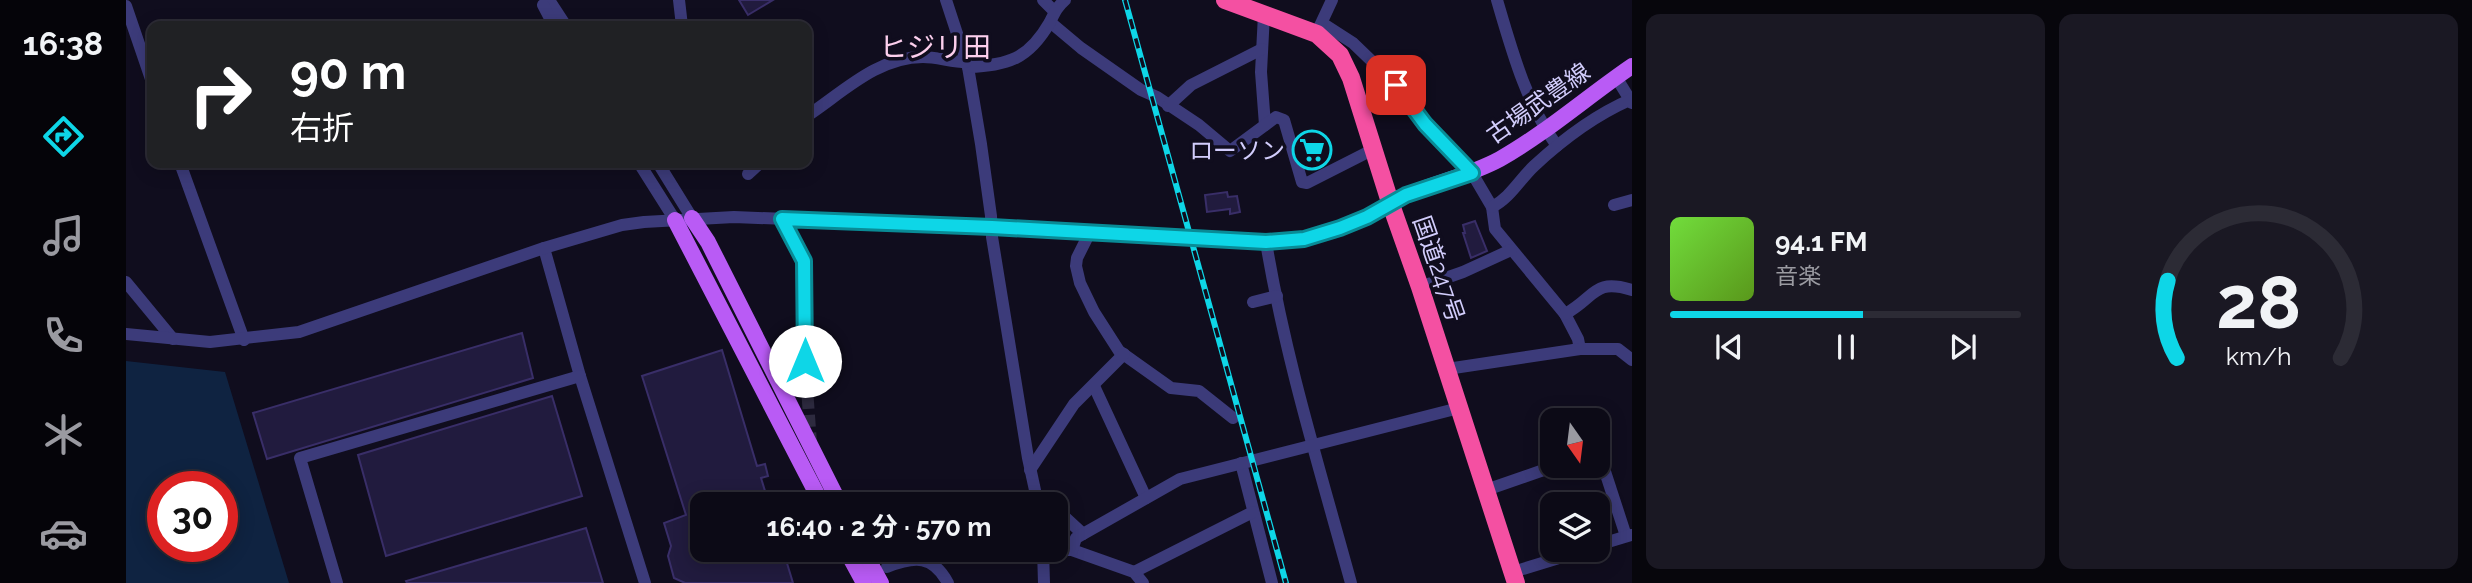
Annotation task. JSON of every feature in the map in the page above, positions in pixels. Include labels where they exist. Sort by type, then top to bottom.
[{"type":"highway","name":"国道247号","points":[[1225,0],[1319,29],[1340,55],[1351,78],[1514,578]]},
{"type":"main road","name":"古場武豊線","points":[[1390,202],[1472,173],[1501,158],[1632,66]]},
{"type":"main road","points":[[692,218],[708,242],[834,492]]},
{"type":"main road","points":[[675,220],[816,492]]},
{"type":"main road","points":[[853,562],[864,583]]},
{"type":"main road","points":[[870,562],[881,583]]},
{"type":"street","points":[[542,0],[552,21]]},
{"type":"street","points":[[549,0],[563,21]]},
{"type":"street","points":[[678,0],[681,21]]},
{"type":"street","points":[[946,0],[967,64],[1036,492]]},
{"type":"street","points":[[1043,0],[1052,16],[1081,48],[1199,125],[1230,150],[1276,117],[1284,120],[1302,182],[1307,183],[1374,149]]},
{"type":"street","points":[[812,112],[843,88],[890,64],[906,59],[924,57],[994,66],[1019,58],[1065,0]]},
{"type":"street","points":[[1332,0],[1319,29],[1353,43],[1381,70],[1425,124],[1472,173],[1492,207],[1495,229],[1565,314],[1578,339],[1580,349]]},
{"type":"street","points":[[1497,0],[1532,104],[1544,129],[1557,146]]},
{"type":"street","points":[[126,6],[147,67]]},
{"type":"street","points":[[1264,14],[1261,72],[1265,125]]},
{"type":"street","points":[[1168,106],[1191,85],[1262,49]]},
{"type":"street","points":[[1492,207],[1509,195],[1527,173],[1557,146],[1599,117],[1631,101],[1616,77]]},
{"type":"street","points":[[182,168],[244,340]]},
{"type":"street","points":[[642,168],[675,220]]},
{"type":"street","points":[[661,168],[692,218]]},
{"type":"street","points":[[748,174],[755,168]]},
{"type":"street","points":[[1614,205],[1632,200]]},
{"type":"street","points":[[126,334],[210,342],[299,332],[544,248],[621,225],[692,218],[782,219],[1266,242],[1304,239],[1340,228],[1367,217],[1390,202]]},
{"type":"street","points":[[782,219],[804,261],[805,361]]},
{"type":"street","points":[[1090,232],[1077,258],[1080,283],[1094,312],[1119,351],[1171,388],[1199,391],[1233,418]]},
{"type":"street","points":[[1266,242],[1312,445],[1351,583]]},
{"type":"street","points":[[544,248],[580,376],[645,583]]},
{"type":"street","points":[[1420,287],[1511,250]]},
{"type":"street","points":[[126,282],[173,339]]},
{"type":"street","points":[[1565,314],[1599,289],[1612,284],[1632,290]]},
{"type":"street","points":[[1253,302],[1277,296]]},
{"type":"street","points":[[1447,369],[1580,349],[1618,349],[1632,360]]},
{"type":"street","points":[[1030,470],[1074,404],[1124,354]]},
{"type":"street","points":[[337,583],[300,458],[580,376]]},
{"type":"street","points":[[1094,386],[1146,498]]},
{"type":"street","points":[[1072,550],[1076,538],[1180,479],[1458,408]]},
{"type":"street","points":[[1241,463],[1272,583]]},
{"type":"street","points":[[1486,490],[1540,471]]},
{"type":"street","points":[[1608,478],[1629,535],[1610,541]]},
{"type":"street","points":[[1134,572],[1253,512]]},
{"type":"street","points":[[1068,520],[1083,534]]},
{"type":"street","points":[[1068,550],[1134,572],[1143,583]]},
{"type":"street","points":[[887,567],[918,559],[926,560],[943,573],[948,583]]},
{"type":"street","points":[[1043,562],[1044,583]]},
{"type":"street","points":[[1514,578],[1555,562]]},
{"type":"water","points":[[126,361],[225,372],[289,583],[126,583]]},
{"type":"building","points":[[739,0],[773,0],[748,15]]},
{"type":"building","name":"ローソン","points":[[1316,134],[1325,164],[1308,169],[1299,139]]},
{"type":"building","points":[[1227,192],[1228,197],[1237,196],[1240,212],[1230,214],[1230,209],[1207,212],[1205,195]]},
{"type":"building","points":[[1475,221],[1487,251],[1471,258],[1463,225]]},
{"type":"building","points":[[522,333],[533,378],[267,459],[253,413]]},
{"type":"building","points":[[722,350],[757,466],[765,464],[768,476],[761,478],[765,492],[690,492],[690,562],[787,562],[793,583],[685,583],[674,578],[668,556],[671,546],[664,523],[686,515],[642,376]]},
{"type":"building","points":[[552,396],[582,496],[386,556],[358,455]]},
{"type":"building","points":[[586,528],[603,583],[406,581]]},
{"type":"tunnel","points":[[805,361],[811,443]]},
{"type":"railway","points":[[1125,0],[1286,583]]},
{"type":"place","name":"ローソン","points":[[1312,150]]},
{"type":"district","name":"ヒジリ田","points":[[935,47]]},
{"type":"route","points":[[805,361],[804,261],[801,250],[782,219],[1266,242],[1304,239],[1367,217],[1406,195],[1472,173],[1416,114],[1396,85]]}]
